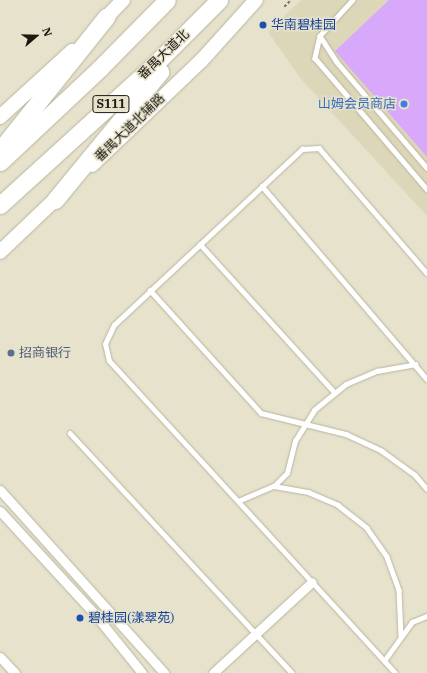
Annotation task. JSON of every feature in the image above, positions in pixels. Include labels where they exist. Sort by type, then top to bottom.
[{"type":"highway","name":"S111","points":[[0,162],[100,68],[167,0]]},
{"type":"highway","points":[[55,200],[215,5]]},
{"type":"highway","name":"番禺大道北","points":[[0,205],[154,65],[215,5]]},
{"type":"highway","points":[[0,150],[107,16]]},
{"type":"main road","points":[[0,117],[123,0]]},
{"type":"main road","name":"番禺大道北辅路","points":[[0,252],[201,61],[256,0]]},
{"type":"street","points":[[0,490],[164,673]]},
{"type":"street","points":[[0,511],[93,612],[142,673]]},
{"type":"street","points":[[213,673],[312,582]]},
{"type":"street","points":[[0,657],[15,673]]},
{"type":"lane","points":[[353,0],[320,36],[315,58],[427,189]]},
{"type":"lane","points":[[320,36],[336,61],[427,168]]},
{"type":"lane","points":[[395,673],[109,360],[105,344],[114,325],[302,149],[319,148],[427,273]]},
{"type":"lane","points":[[262,186],[427,378]]},
{"type":"lane","points":[[200,244],[335,393]]},
{"type":"lane","points":[[150,290],[261,413],[304,425],[346,434],[382,451],[415,475],[427,489]]},
{"type":"lane","points":[[238,501],[274,486],[287,473],[295,441],[304,425],[314,410],[346,384],[377,371],[415,364]]},
{"type":"lane","points":[[70,433],[292,673]]},
{"type":"lane","points":[[274,486],[308,492],[338,505],[366,528],[387,557],[399,590],[402,636]]},
{"type":"lane","points":[[384,662],[412,622],[427,616]]},
{"type":"path","points":[[284,7],[291,0]]},
{"type":"shaded area","points":[[301,0],[427,0],[427,216],[301,79],[268,32]]},
{"type":"building","name":"山姆会员商店","points":[[389,0],[427,0],[427,157],[335,51]]},
{"type":"place","name":"华南碧桂园","points":[[263,25]]},
{"type":"place","name":"山姆会员商店","points":[[404,104]]},
{"type":"place","name":"招商银行","points":[[11,353]]},
{"type":"place","name":"碧桂园(漾翠苑)","points":[[80,618]]}]
